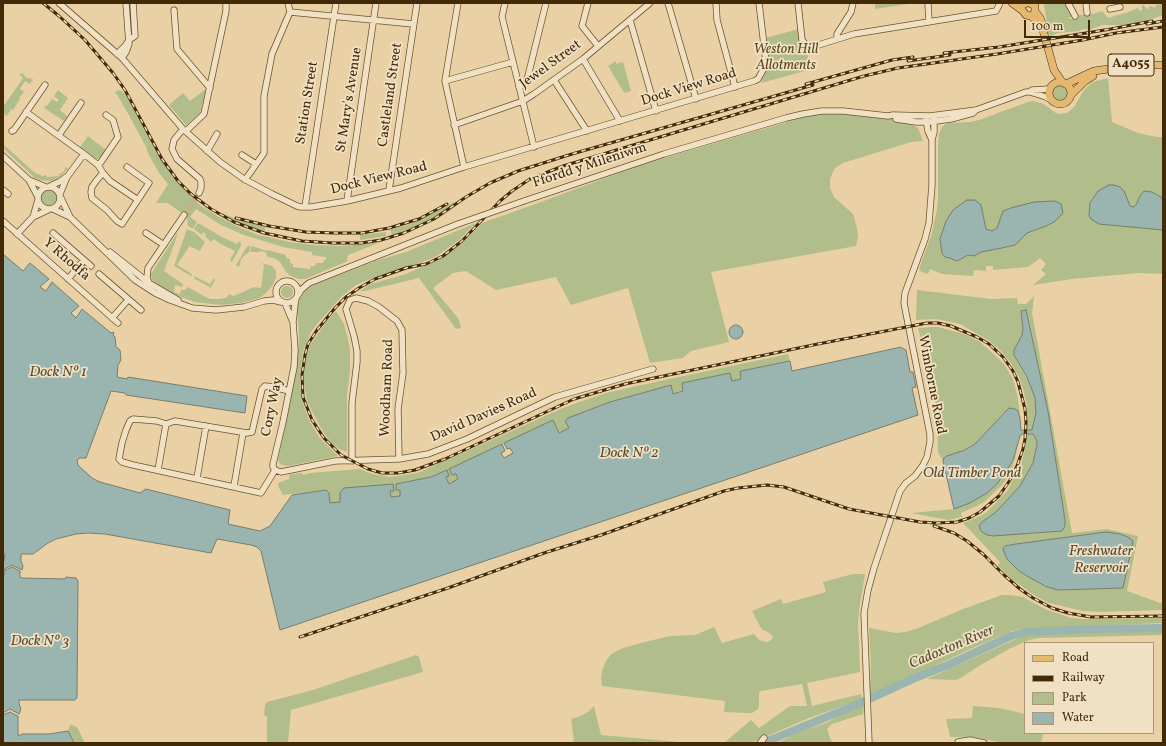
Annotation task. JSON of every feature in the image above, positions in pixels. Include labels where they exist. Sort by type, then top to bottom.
[{"type":"main road","points":[[1013,4],[1033,4],[1041,21],[1054,70],[1070,88],[1071,95],[1063,104],[1053,101],[1050,95],[1054,70]]},
{"type":"main road","points":[[1026,5],[1026,15],[1035,10]]},
{"type":"main road","name":"A4055","points":[[1064,83],[1094,71],[1136,65],[1163,65]]},
{"type":"main road","name":"A4055","points":[[1071,95],[1085,81],[1100,71]]},
{"type":"main road","points":[[1051,88],[1057,83],[1064,83]]},
{"type":"street","name":"Dock View Road","points":[[59,3],[119,56],[184,130],[206,151],[245,180],[293,204],[305,207],[346,200],[389,190],[756,80],[758,79],[766,62],[759,3]]},
{"type":"street","points":[[126,3],[129,40]]},
{"type":"street","points":[[119,56],[129,40],[135,34],[133,3]]},
{"type":"street","points":[[199,193],[201,188],[200,179],[177,159],[172,149],[174,140],[204,114],[226,11],[226,3]]},
{"type":"street","points":[[245,180],[264,153],[264,96],[272,54],[290,12],[288,3]]},
{"type":"street","name":"Station Street","points":[[305,207],[336,3]]},
{"type":"street","name":"St Mary's Avenue","points":[[346,200],[376,3]]},
{"type":"street","name":"Castleland Street","points":[[389,190],[417,3]]},
{"type":"street","points":[[458,3],[445,81],[464,167]]},
{"type":"street","points":[[505,3],[502,17],[534,147]]},
{"type":"street","points":[[519,87],[525,84],[527,80],[546,3]]},
{"type":"street","points":[[588,3],[582,26],[598,46]]},
{"type":"street","name":"Jewel Street","points":[[454,125],[523,100],[583,59],[650,3]]},
{"type":"street","points":[[668,3],[696,99]]},
{"type":"street","points":[[716,3],[717,20],[735,87]]},
{"type":"street","points":[[798,3],[802,40],[807,46],[812,47],[854,34],[996,11],[1000,3],[1013,4]]},
{"type":"street","points":[[837,39],[837,34],[851,12],[853,3]]},
{"type":"street","points":[[928,3],[929,22]]},
{"type":"street","points":[[1068,3],[1075,16]]},
{"type":"street","points":[[1086,3],[1087,12]]},
{"type":"street","points":[[1112,7],[1120,7]]},
{"type":"street","points":[[174,10],[177,49],[210,88]]},
{"type":"street","points":[[290,12],[413,24]]},
{"type":"street","points":[[630,20],[656,111]]},
{"type":"street","points":[[583,59],[620,121]]},
{"type":"street","points":[[445,81],[513,62]]},
{"type":"street","points":[[554,80],[587,131]]},
{"type":"street","points":[[12,131],[45,85]]},
{"type":"street","name":"Ffordd y Mileniwm","points":[[294,284],[309,283],[458,224],[524,201],[664,154],[778,120],[822,111],[843,111],[934,119],[976,110],[1026,92],[1030,92],[1032,90],[1051,88]]},
{"type":"street","points":[[1030,92],[1053,101]]},
{"type":"street","points":[[59,135],[81,103]]},
{"type":"street","points":[[26,112],[98,164],[110,181],[138,200]]},
{"type":"street","points":[[98,164],[101,162],[118,137],[114,120],[106,115]]},
{"type":"street","name":"Wimborne Road","points":[[926,119],[928,131],[932,140]]},
{"type":"street","name":"Wimborne Road","points":[[869,743],[864,613],[868,590],[900,491],[925,463],[930,442],[930,434],[904,304],[905,293],[928,228],[932,193],[932,140],[934,132],[934,119]]},
{"type":"street","points":[[206,151],[217,134]]},
{"type":"street","points":[[33,217],[40,190],[59,182],[66,177],[84,154]]},
{"type":"street","points":[[242,155],[256,164]]},
{"type":"street","points":[[3,156],[29,180],[42,207],[70,217],[127,273],[147,288],[163,297],[192,308],[216,310],[233,309],[272,300],[292,302],[297,296],[297,289],[294,284],[288,281],[284,282],[280,284],[264,301]]},
{"type":"street","points":[[103,173],[92,187],[92,198],[107,210],[116,221],[122,224],[149,183],[127,167]]},
{"type":"street","points":[[17,234],[33,217],[58,205],[66,177]]},
{"type":"street","points":[[29,180],[56,189],[70,217]]},
{"type":"street","points":[[134,272],[142,272],[148,268],[184,215]]},
{"type":"street","name":"Y Rhodfa","points":[[3,222],[118,323]]},
{"type":"street","points":[[54,233],[91,266]]},
{"type":"street","points":[[146,233],[164,245]]},
{"type":"street","points":[[94,239],[149,283],[177,299],[203,308]]},
{"type":"street","points":[[68,278],[84,260]]},
{"type":"street","points":[[148,268],[147,277],[149,283]]},
{"type":"street","points":[[99,274],[140,310]]},
{"type":"street","name":"Ffordd y Mileniwm","points":[[297,296],[309,283]]},
{"type":"street","points":[[276,290],[277,297],[283,302]]},
{"type":"street","name":"Cory Way","points":[[234,486],[261,492],[275,470],[273,464],[283,422],[295,357],[293,322],[297,296]]},
{"type":"street","name":"Woodham Road","points":[[352,461],[352,402],[357,351],[346,309],[350,300],[356,298],[368,301],[379,307],[397,321],[402,330],[403,373],[398,409],[399,459]]},
{"type":"street","points":[[112,318],[128,300]]},
{"type":"street","name":"Cory Way","points":[[283,302],[293,322]]},
{"type":"street","name":"David Davies Road","points":[[275,470],[281,472],[335,461],[399,459],[428,454],[467,439],[533,406],[560,395],[653,369]]},
{"type":"street","points":[[243,432],[234,486],[133,465],[122,462],[119,459],[122,443],[130,421],[133,419],[157,421],[166,424],[173,421],[243,432],[247,433],[252,432],[262,389],[265,386],[289,391]]},
{"type":"street","points":[[158,470],[166,424]]},
{"type":"street","points":[[197,478],[206,426]]},
{"type":"street","points":[[958,742],[970,740],[984,743]]},
{"type":"green space","points":[[875,3],[907,3],[908,4],[875,9]]},
{"type":"green space","points":[[1042,3],[1064,3],[1072,17],[1066,18],[1074,19],[1078,15],[1083,15],[1086,13],[1093,14],[1102,11],[1108,18],[1138,8],[1140,11],[1142,10],[1142,4],[1148,10],[1151,6],[1155,8],[1156,5],[1163,4],[1163,15],[1135,23],[1123,25],[1102,25],[1089,30],[1083,29],[1079,31],[1058,33],[1051,36],[1045,31],[1047,27],[1050,27],[1049,22],[1047,23],[1044,5]]},
{"type":"green space","name":"Weston Hill Allotments","points":[[798,29],[800,50],[806,50],[812,69],[761,83],[769,64],[766,38]]},
{"type":"green space","points":[[616,61],[616,64],[623,62],[631,91],[625,93],[623,91],[608,66]]},
{"type":"green space","points":[[22,73],[27,78],[33,79],[30,84],[25,81],[20,89],[24,92],[13,110],[11,109],[7,116],[3,113],[3,107],[23,78],[19,74]]},
{"type":"green space","points":[[1108,78],[1112,122],[1138,133],[1163,137],[1163,200],[1140,196],[1136,205],[1133,207],[1130,206],[1125,195],[1098,191],[1090,203],[1089,215],[1109,225],[1163,230],[1163,274],[1138,273],[1072,279],[1033,285],[1046,274],[1041,270],[1046,264],[1040,258],[1028,267],[993,270],[993,266],[986,266],[986,271],[974,270],[973,276],[942,274],[930,269],[928,274],[922,272],[919,269],[932,233],[937,209],[938,146],[939,134],[942,127],[947,123],[979,120],[1033,101],[1044,104],[1058,114],[1067,113],[1074,107],[1084,90],[1093,82]],"holes":[[[967,200],[981,205],[986,229],[992,231],[997,228],[1003,212],[1046,226],[1027,233],[1015,245],[981,252],[974,256],[968,255],[957,261],[950,258],[953,210]]]},
{"type":"green space","points":[[1060,85],[1067,90],[1068,93],[1063,100],[1060,101],[1053,96],[1052,93],[1057,86]]},
{"type":"green space","points":[[206,89],[200,113],[186,125],[169,105],[183,93],[190,101]]},
{"type":"green space","points":[[58,90],[68,98],[60,110],[67,116],[64,121],[44,108],[52,99],[57,102],[59,100],[54,96]]},
{"type":"green space","points":[[120,90],[125,94],[155,150],[173,178],[201,206],[219,217],[259,235],[290,242],[341,246],[381,242],[348,255],[348,261],[305,279],[299,279],[291,276],[286,272],[280,262],[266,256],[267,254],[265,252],[250,252],[252,246],[286,255],[286,258],[290,259],[290,263],[293,264],[293,267],[310,269],[311,266],[315,266],[316,263],[323,263],[324,260],[326,260],[326,257],[312,255],[312,252],[283,247],[244,235],[221,225],[196,209],[190,217],[197,222],[193,229],[188,226],[187,217],[168,203],[156,203],[168,184],[159,173],[116,93],[114,95],[116,91]]},
{"type":"green space","points":[[841,113],[907,122],[918,128],[923,141],[911,142],[843,163],[835,168],[830,180],[830,188],[834,197],[853,214],[858,236],[856,246],[711,272],[729,342],[691,351],[683,358],[650,363],[628,288],[571,305],[556,277],[496,290],[466,271],[453,273],[433,288],[458,318],[461,328],[456,329],[419,278],[360,291],[371,284],[406,274],[442,258],[463,243],[482,223],[640,165],[811,115]]},
{"type":"green space","points":[[88,136],[106,150],[99,159],[95,158],[80,147]]},
{"type":"green space","points":[[3,144],[35,173],[43,176],[46,175],[47,177],[59,176],[59,174],[63,172],[66,167],[68,169],[58,178],[51,181],[40,180],[35,178],[3,148]]},
{"type":"green space","points":[[49,190],[55,192],[57,198],[55,204],[49,206],[43,204],[41,198],[43,192]]},
{"type":"green space","points":[[454,202],[455,203],[444,211],[425,223],[392,236],[390,229],[408,225]]},
{"type":"green space","points":[[222,213],[238,220],[265,227],[265,232],[232,220],[222,215]]},
{"type":"green space","points":[[198,223],[237,244],[239,241],[241,243],[241,246],[232,262],[230,260],[235,251],[214,239],[211,242],[203,232],[202,235],[199,233],[194,229]]},
{"type":"green space","points":[[476,223],[459,240],[437,256],[356,285],[341,297],[318,323],[311,332],[303,352],[300,376],[301,394],[309,420],[319,437],[338,456],[289,466],[280,464],[278,459],[298,357],[299,334],[297,305],[303,293],[313,285],[378,260],[406,252]]},
{"type":"green space","points":[[187,229],[194,232],[205,242],[200,251],[187,245],[189,247],[177,265],[189,272],[192,275],[191,276],[174,266]]},
{"type":"green space","points":[[178,232],[164,271],[183,284],[182,287],[175,285],[174,292],[180,294],[181,290],[185,290],[188,287],[210,299],[219,299],[226,298],[229,294],[233,296],[236,295],[254,287],[261,288],[264,265],[261,263],[272,266],[276,271],[276,278],[272,286],[259,298],[241,303],[220,305],[195,302],[167,290],[152,280],[151,274]]},
{"type":"green space","points":[[386,232],[386,236],[360,240],[360,235]]},
{"type":"green space","points":[[248,246],[251,246],[249,252],[241,259],[239,267],[236,265]]},
{"type":"green space","points":[[194,276],[210,284],[214,278],[215,280],[211,288],[195,279]]},
{"type":"green space","points":[[285,286],[289,286],[293,292],[289,298],[285,298],[281,294],[281,290]]},
{"type":"green space","points":[[917,290],[991,299],[1017,298],[1018,304],[1026,304],[1034,296],[1032,313],[1072,533],[1107,529],[1138,536],[1127,591],[1163,604],[1163,610],[1099,612],[1083,611],[1049,603],[1034,595],[1013,580],[998,566],[1000,562],[963,523],[987,512],[1007,491],[1021,465],[1027,434],[1033,434],[1037,441],[1033,463],[1028,473],[1020,486],[1005,504],[982,522],[1029,534],[1062,531],[1064,529],[1065,520],[1048,411],[1026,310],[1021,311],[1023,329],[1022,335],[1014,350],[1014,355],[1031,385],[1036,404],[1036,418],[1032,430],[1027,430],[1027,405],[1019,377],[1010,362],[1000,350],[988,340],[960,324],[936,319],[916,320]],"holes":[[[1106,532],[1128,537],[1123,588],[1059,590],[1045,586],[1019,571],[1012,564],[1005,546]]]},
{"type":"green space","points":[[336,311],[344,324],[350,349],[350,371],[347,395],[347,452],[339,449],[331,443],[319,425],[307,401],[304,383],[306,358],[310,345],[326,322]]},
{"type":"green space","points":[[938,327],[971,337],[980,342],[998,358],[1004,364],[1013,379],[1020,414],[1018,411],[1009,408],[975,444],[965,450],[944,458],[943,461],[938,452],[937,416],[933,383],[918,328]]},
{"type":"green space","points":[[788,354],[790,361],[741,371],[742,379],[732,381],[730,373],[682,383],[683,391],[673,394],[670,385],[610,402],[559,433],[552,421],[450,469],[452,475],[456,474],[458,479],[449,484],[446,477],[446,470],[431,477],[396,484],[400,490],[401,496],[391,497],[390,491],[394,491],[393,484],[340,502],[330,503],[329,493],[326,490],[283,495],[279,488],[278,483],[289,479],[289,475],[302,473],[303,475],[310,473],[360,469],[372,474],[390,477],[417,473],[558,410],[606,393]]},
{"type":"green space","points":[[1019,444],[1010,474],[1002,485],[984,502],[961,513],[962,517],[948,520],[911,513],[954,509],[992,489],[1007,470]]},
{"type":"green space","points":[[853,574],[865,574],[858,623],[860,672],[807,683],[812,706],[861,694],[862,699],[809,718],[751,743],[724,743],[751,720],[759,728],[790,706],[807,706],[802,684],[761,691],[759,693],[758,709],[752,713],[724,712],[725,701],[602,686],[602,671],[611,654],[623,648],[645,642],[670,636],[695,635],[714,627],[722,643],[754,634],[759,640],[768,642],[773,636],[761,628],[752,611],[781,599],[783,604],[826,592],[823,582]]},
{"type":"green space","points":[[1002,595],[1023,597],[1045,609],[1071,618],[1163,618],[1163,623],[1021,629],[1012,631],[870,695],[871,665],[869,628],[896,633],[905,632]]},
{"type":"green space","points":[[1163,631],[1163,635],[1039,638],[1029,640],[1009,649],[959,679],[927,679],[1023,636],[1034,634]]},
{"type":"green space","points":[[416,655],[419,657],[423,672],[291,710],[288,743],[267,743],[267,717],[264,714],[265,705],[267,702],[313,690]]},
{"type":"green space","points":[[860,705],[864,706],[863,714],[832,724],[827,729],[832,743],[778,743],[797,733],[826,723]]},
{"type":"green space","points":[[594,706],[601,735],[691,743],[569,743],[574,741],[571,719],[581,716]]},
{"type":"green space","points":[[973,706],[999,708],[1024,714],[1024,734],[1043,734],[1041,743],[1004,743],[973,737],[950,737],[946,719],[972,718]]},
{"type":"green space","points":[[70,725],[77,727],[85,743],[74,743],[68,731]]},
{"type":"water","points":[[1109,185],[1120,187],[1124,191],[1130,206],[1133,207],[1136,205],[1144,191],[1152,192],[1161,197],[1163,201],[1163,230],[1099,224],[1091,219],[1089,215],[1090,203],[1098,191]]},
{"type":"water","points":[[967,200],[975,200],[981,205],[986,229],[992,231],[997,228],[1003,211],[1034,202],[1055,201],[1061,204],[1063,213],[1054,222],[1027,233],[1015,245],[981,252],[974,256],[968,255],[957,261],[945,257],[942,253],[940,239],[946,221],[953,210]]},
{"type":"water","name":"Dock Nº 2","points":[[3,254],[23,271],[30,263],[49,279],[40,287],[46,291],[52,282],[79,306],[71,313],[76,318],[82,309],[111,333],[114,333],[113,335],[115,337],[116,347],[120,350],[121,360],[118,365],[117,377],[127,379],[128,377],[247,396],[245,413],[126,395],[125,393],[111,391],[86,458],[80,458],[77,460],[78,465],[92,478],[100,482],[140,493],[146,489],[230,510],[228,524],[260,531],[270,526],[292,495],[326,490],[329,493],[330,503],[340,502],[340,493],[344,488],[393,484],[394,491],[390,491],[391,497],[400,496],[400,490],[396,490],[396,484],[431,477],[447,470],[449,476],[446,477],[449,484],[458,479],[456,474],[452,475],[449,469],[502,444],[505,451],[501,453],[504,458],[513,453],[510,448],[507,449],[504,443],[553,420],[559,433],[569,428],[565,421],[568,418],[610,402],[671,385],[673,394],[683,391],[682,383],[730,373],[732,381],[741,379],[741,371],[790,361],[792,371],[901,347],[906,350],[910,372],[913,372],[916,387],[912,388],[918,415],[280,630],[261,551],[257,547],[251,545],[217,539],[211,553],[105,534],[76,534],[56,539],[33,554],[21,554],[23,566],[22,570],[12,565],[3,570],[5,554],[3,554]]},
{"type":"water","name":"Old Timber Pond","points":[[1026,310],[1048,411],[1065,526],[1062,531],[993,536],[987,535],[981,531],[979,526],[996,512],[1020,486],[1033,463],[1037,441],[1033,434],[1022,434],[1020,436],[1013,460],[997,484],[987,493],[970,503],[954,509],[943,461],[947,456],[965,450],[975,444],[1009,408],[1018,411],[1021,430],[1032,430],[1036,413],[1035,398],[1027,377],[1014,355],[1014,350],[1022,335],[1023,329],[1021,311]]},
{"type":"water","points":[[733,325],[739,325],[743,329],[743,335],[739,339],[733,339],[729,335],[729,329]]},
{"type":"water","name":"Freshwater Reservoir","points":[[1106,532],[1120,534],[1133,541],[1123,588],[1059,590],[1045,586],[1019,571],[1007,559],[1003,548],[1005,546],[1016,544]]},
{"type":"water","name":"Dock Nº 3","points":[[12,567],[20,571],[20,577],[22,578],[65,579],[66,577],[76,578],[78,581],[77,698],[75,700],[19,700],[21,709],[19,714],[10,709],[3,713],[3,577],[4,571]]},
{"type":"water","points":[[10,712],[18,716],[19,736],[22,734],[49,734],[68,731],[74,743],[3,743],[3,715]]},
{"type":"waterway","name":"Cadoxton River","points":[[763,743],[856,705],[1011,636],[1026,632],[1163,628]]},
{"type":"tunnel","points":[[184,215],[199,193]]},
{"type":"railway","points":[[43,3],[85,40],[113,73],[125,90],[162,159],[178,181],[191,194],[211,209],[234,222],[264,233],[302,241],[361,243],[381,240],[404,233],[434,219],[466,197],[490,183],[518,171],[572,154],[813,85]]},
{"type":"railway","points":[[944,53],[999,47],[1152,21]]},
{"type":"railway","points":[[1147,24],[1163,21]]},
{"type":"railway","points":[[300,637],[448,588],[724,491],[738,488],[767,485],[784,487],[849,509],[920,522],[957,522],[980,512],[999,496],[1010,480],[1017,466],[1025,439],[1025,409],[1018,382],[1013,371],[1003,357],[989,344],[951,326],[938,323],[927,323],[625,384],[574,399],[445,459],[415,470],[398,473],[382,473],[368,469],[341,455],[324,438],[312,420],[303,397],[302,375],[305,355],[308,344],[317,330],[346,297],[375,279],[406,268],[426,264],[443,256],[462,241],[500,201],[512,191],[530,179],[563,166],[864,76],[898,68],[997,54],[1116,33],[1163,27]]},
{"type":"railway","points":[[908,61],[950,55]]},
{"type":"railway","points":[[806,84],[892,60],[913,57]]},
{"type":"railway","points":[[236,218],[269,226],[306,232],[362,233],[389,228],[419,219],[447,204]]},
{"type":"railway","points":[[934,526],[954,533],[967,541],[1020,589],[1052,608],[1068,613],[1091,617],[1163,616]]},
{"type":"water label","name":"Dock Nº 1","points":[[58,373]]}]
